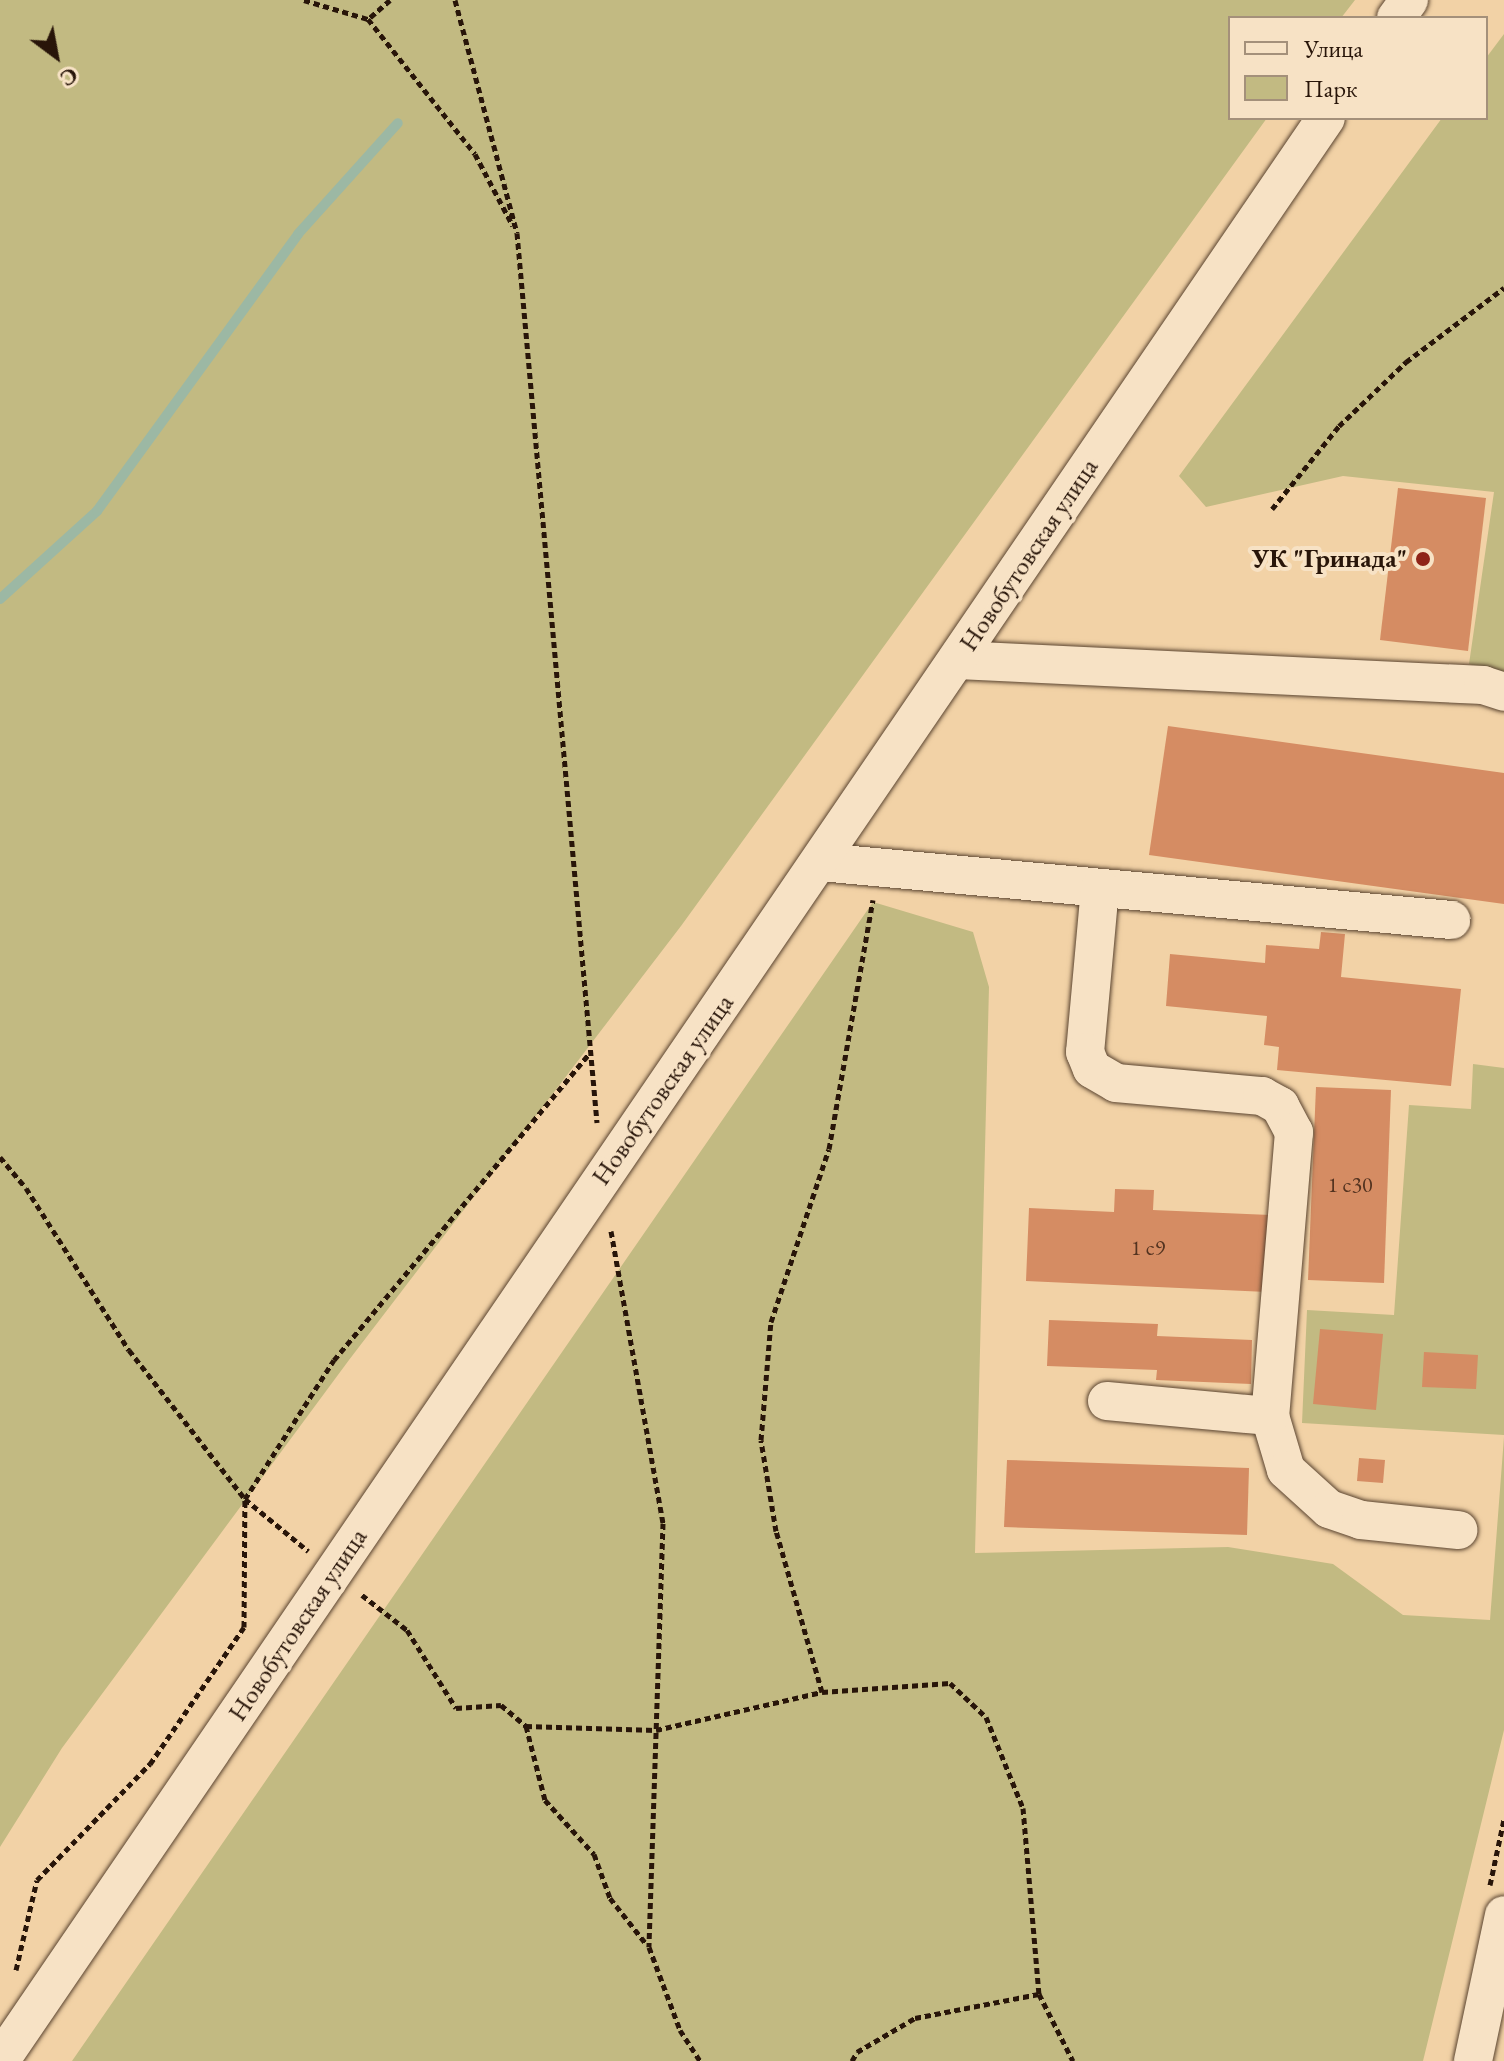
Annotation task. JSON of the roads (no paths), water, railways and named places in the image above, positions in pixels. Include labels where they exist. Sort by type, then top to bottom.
[{"type":"street","name":"Новобутовская улица","points":[[0,2061],[1325,120]]},
{"type":"street","points":[[958,660],[1247,656],[1483,685],[1504,692]]},
{"type":"street","points":[[820,862],[1451,920]]},
{"type":"street","points":[[1100,888],[1085,1052],[1092,1069],[1116,1083],[1262,1096],[1280,1106],[1294,1132],[1270,1416],[1286,1470],[1329,1509],[1361,1520],[1458,1530]]},
{"type":"street","points":[[1107,1401],[1270,1416]]},
{"type":"street","points":[[1473,2061],[1504,1915]]},
{"type":"waterway","points":[[0,599],[97,511],[298,234],[398,123]]},
{"type":"place","name":"УК \"Гринада\"","points":[[1423,559]]}]
